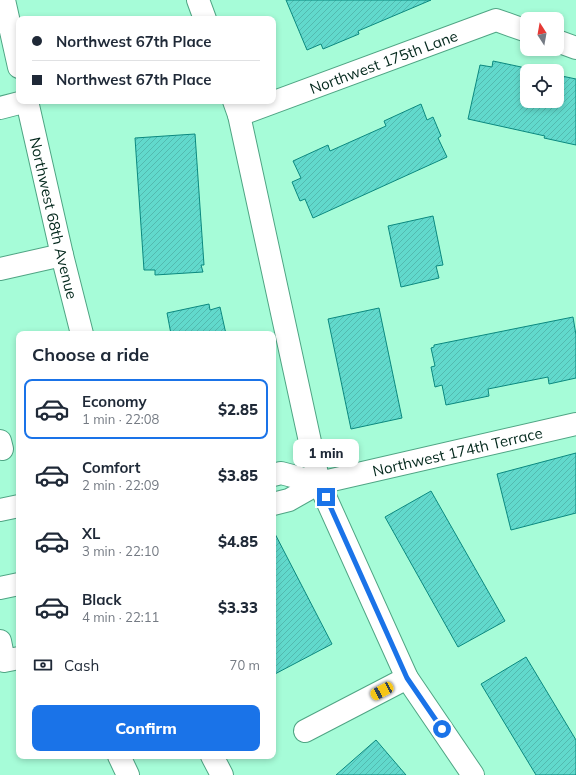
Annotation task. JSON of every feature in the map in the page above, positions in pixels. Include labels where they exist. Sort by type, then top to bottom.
[{"type":"street","points":[[4,0],[16,54]]},
{"type":"street","points":[[198,0],[204,16]]},
{"type":"street","name":"Northwest 175th Lane","points":[[276,95],[496,20],[520,29]]},
{"type":"street","points":[[564,44],[576,48]]},
{"type":"street","points":[[0,108],[16,104]]},
{"type":"street","name":"Northwest 68th Avenue","points":[[28,104],[62,255],[81,331]]},
{"type":"street","name":"Northwest 175th Lane","points":[[249,104],[237,108],[320,483],[407,678],[473,775]]},
{"type":"street","points":[[0,269],[62,255]]},
{"type":"street","name":"Northwest 174th Terrace","points":[[276,503],[289,500],[320,483],[576,424]]},
{"type":"street","points":[[276,474],[281,473],[320,483]]},
{"type":"street","points":[[0,510],[16,507]]},
{"type":"street","points":[[0,588],[16,585]]},
{"type":"street","points":[[0,641],[4,661],[16,659]]},
{"type":"street","points":[[305,731],[407,678]]},
{"type":"street","points":[[120,759],[128,775]]},
{"type":"street","points":[[214,759],[222,775]]},
{"type":"building","points":[[286,0],[431,0],[358,31],[359,34],[323,49],[321,44],[307,50]]},
{"type":"building","points":[[493,61],[520,67],[520,108],[564,108],[564,76],[576,79],[576,145],[544,138],[545,136],[468,119],[480,65],[492,67]]},
{"type":"building","points":[[421,104],[427,120],[433,117],[441,136],[438,138],[447,157],[313,218],[305,199],[300,201],[292,182],[301,178],[293,161],[328,145],[330,151],[386,126],[384,121]]},
{"type":"building","points":[[195,134],[204,265],[201,265],[203,272],[155,275],[155,270],[144,270],[135,138]]},
{"type":"building","points":[[433,216],[443,265],[436,266],[439,278],[401,287],[388,226]]},
{"type":"building","points":[[209,304],[210,310],[220,307],[225,331],[170,331],[167,313]]},
{"type":"building","points":[[379,308],[402,418],[351,429],[328,319]]},
{"type":"building","points":[[573,317],[576,335],[576,378],[549,384],[548,377],[488,389],[489,396],[446,405],[442,385],[435,387],[431,367],[435,366],[431,348],[434,347],[434,345]]},
{"type":"building","points":[[576,453],[576,513],[511,530],[497,474]]},
{"type":"building","points":[[431,491],[505,621],[458,647],[385,517]]},
{"type":"building","points":[[276,536],[332,644],[276,673]]},
{"type":"building","points":[[526,657],[576,740],[576,775],[536,775],[481,684]]},
{"type":"building","points":[[376,740],[406,775],[336,775]]},
{"type":"route","points":[[326,497],[407,678],[442,729]]}]
